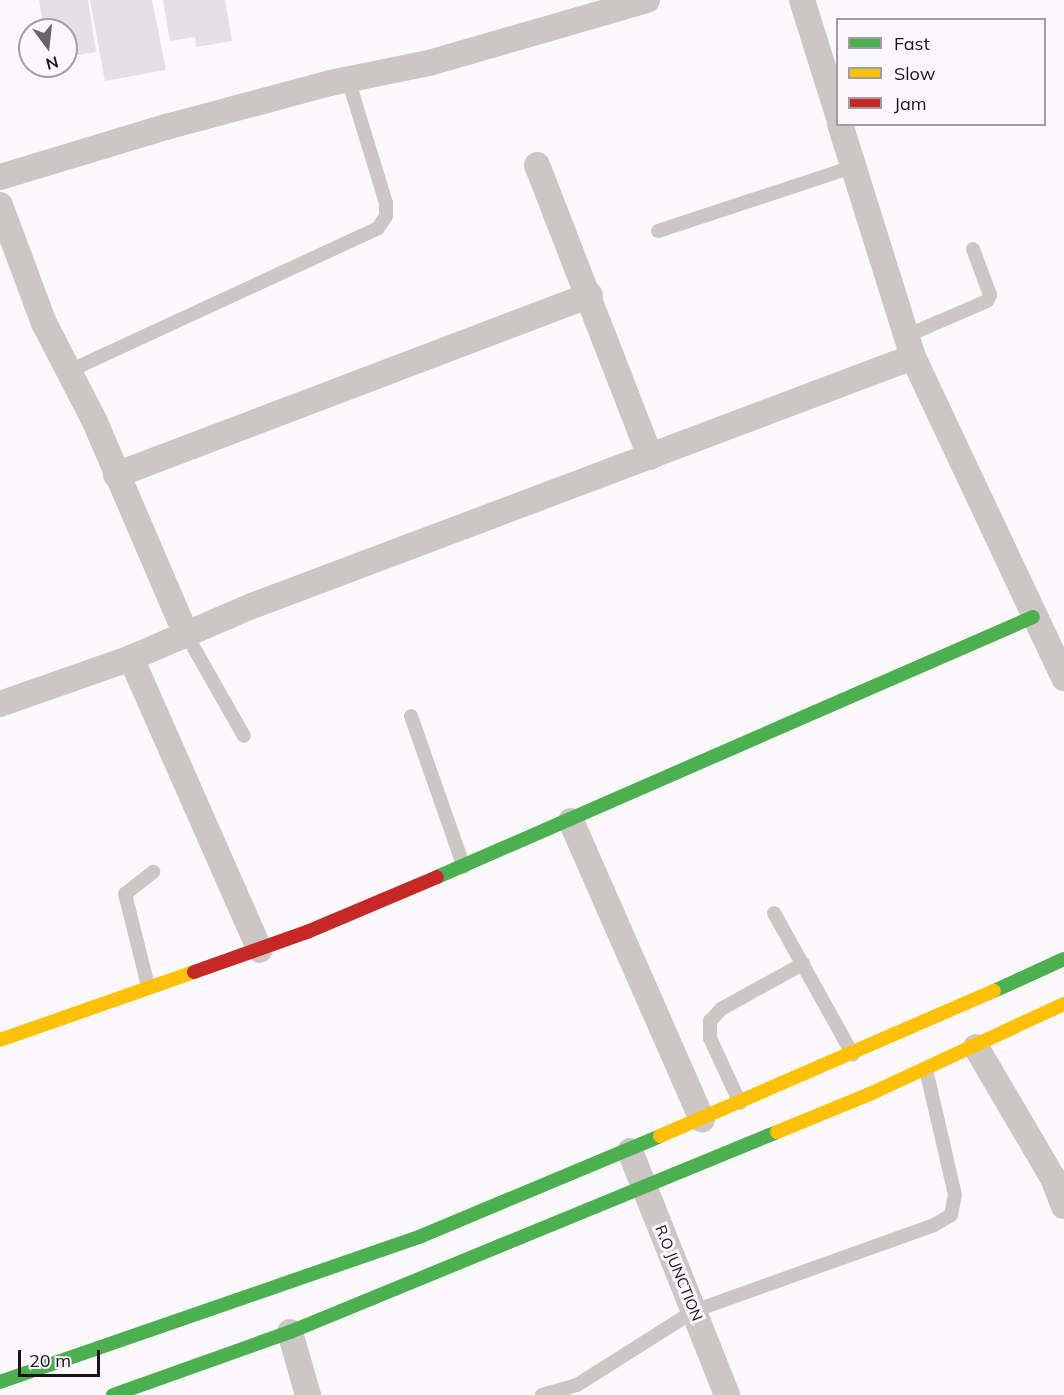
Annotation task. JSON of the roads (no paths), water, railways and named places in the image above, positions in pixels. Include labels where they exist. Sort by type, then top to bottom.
[{"type":"street","points":[[0,177],[166,127],[348,79],[429,63],[647,0]]},
{"type":"street","points":[[802,0],[836,113]]},
{"type":"street","points":[[841,126],[909,347],[1033,617],[1064,678]]},
{"type":"street","points":[[537,165],[591,295],[650,457]]},
{"type":"street","points":[[0,205],[44,323],[69,371],[186,634]]},
{"type":"street","points":[[116,475],[591,295]]},
{"type":"street","points":[[0,704],[131,658],[186,634],[650,457],[909,347]]},
{"type":"street","points":[[0,1040],[148,986],[260,950],[464,867],[1033,617]]},
{"type":"street","points":[[131,658],[260,950]]},
{"type":"street","points":[[571,821],[702,1120]]},
{"type":"street","points":[[0,1382],[419,1237],[630,1151],[853,1055],[1064,958]]},
{"type":"street","points":[[113,1395],[290,1332],[926,1069],[1064,1004]]},
{"type":"street","points":[[976,1047],[1053,1178],[1064,1206]]},
{"type":"street","name":"R.O JUNCTION","points":[[630,1151],[727,1395]]},
{"type":"street","points":[[290,1332],[308,1395]]},
{"type":"lane","points":[[69,371],[378,228],[386,216],[386,203],[348,79]]},
{"type":"lane","points":[[658,231],[853,167]]},
{"type":"lane","points":[[909,347],[987,302],[990,295],[973,249]]},
{"type":"lane","points":[[186,634],[244,736]]},
{"type":"lane","points":[[411,716],[464,867]]},
{"type":"lane","points":[[148,986],[125,894],[153,872]]},
{"type":"lane","points":[[774,913],[853,1055]]},
{"type":"lane","points":[[740,1103],[710,1038],[710,1022],[721,1009],[803,964]]},
{"type":"lane","points":[[542,1395],[586,1381],[694,1311],[934,1225],[951,1215],[956,1195],[926,1069]]}]
